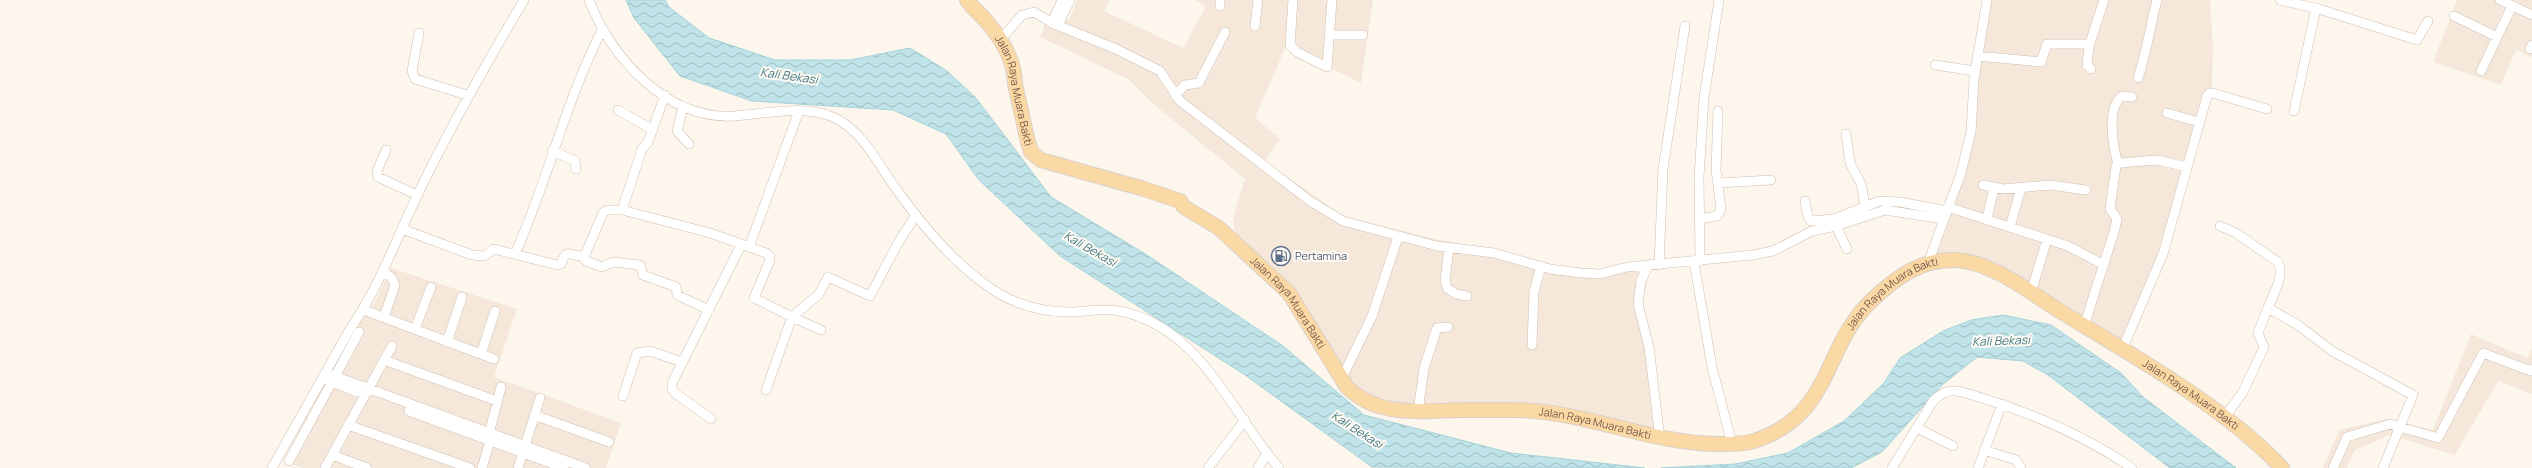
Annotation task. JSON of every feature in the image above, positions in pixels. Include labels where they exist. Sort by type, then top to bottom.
[{"type":"main road","name":"Jalan Raya Muara Bakti","points":[[967,0],[1000,40],[1015,73],[1015,84],[1031,152],[1041,160],[1144,188],[1180,201],[1184,208],[1219,228],[1289,293],[1347,387],[1364,401],[1385,408],[1418,412],[1539,411],[1660,439],[1698,444],[1750,443],[1772,434],[1800,415],[1820,386],[1860,314],[1904,273],[1928,263],[1958,260],[1993,270],[2122,350],[2224,418],[2268,453],[2282,468]]},
{"type":"street","points":[[272,468],[350,329],[364,310],[417,195],[467,96],[524,0]]},
{"type":"street","points":[[589,0],[602,30],[633,70],[665,95],[683,106],[720,116],[798,112],[829,116],[854,131],[916,215],[958,262],[984,283],[1008,299],[1037,310],[1054,312],[1120,311],[1153,323],[1172,334],[1209,372],[1279,468]]},
{"type":"street","points":[[1055,24],[1062,0]]},
{"type":"street","points":[[1055,24],[1070,0]]},
{"type":"street","points":[[1256,26],[1258,0]]},
{"type":"street","points":[[1293,0],[1290,45],[1297,52],[1327,67],[1332,0]]},
{"type":"street","points":[[1719,0],[1704,98],[1697,261],[1712,366],[1732,444]]},
{"type":"street","points":[[1928,263],[1961,173],[1971,132],[1975,71],[1987,0]]},
{"type":"street","points":[[2091,69],[2087,65],[2090,44],[2104,0]]},
{"type":"street","points":[[2138,78],[2150,42],[2149,27],[2157,0]]},
{"type":"street","points":[[2280,0],[2316,8],[2417,40],[2428,21]]},
{"type":"street","points":[[2500,0],[2532,15]]},
{"type":"street","points":[[2481,70],[2512,6]]},
{"type":"street","points":[[2294,111],[2316,8]]},
{"type":"street","points":[[1000,40],[1015,21],[1027,13],[1034,12],[1055,24],[1116,49],[1160,71],[1175,95],[1310,201],[1343,222],[1398,237],[1449,248],[1494,253],[1550,269],[1600,274],[1627,267],[1697,261],[1773,251],[1812,231],[1836,226],[1885,210],[1946,213]]},
{"type":"street","points":[[2454,16],[2497,37]]},
{"type":"street","points":[[1659,265],[1663,169],[1685,26]]},
{"type":"street","points":[[515,254],[540,195],[552,151],[583,69],[602,30]]},
{"type":"street","points":[[1175,95],[1185,85],[1199,83],[1225,32]]},
{"type":"street","points":[[419,33],[412,71],[415,79],[467,96]]},
{"type":"street","points":[[1329,35],[1362,36]]},
{"type":"street","points":[[1977,56],[2041,62],[2047,44],[2090,44]]},
{"type":"street","points":[[1935,65],[1975,71]]},
{"type":"street","points":[[2122,350],[2163,254],[2207,96],[2210,93],[2267,109]]},
{"type":"street","points":[[622,210],[642,149],[648,142],[665,95]]},
{"type":"street","points":[[2084,326],[2117,219],[2110,209],[2118,164],[2114,146],[2114,107],[2122,96],[2132,97]]},
{"type":"street","points":[[683,106],[677,132],[689,144]]},
{"type":"street","points":[[618,110],[653,130]]},
{"type":"street","points":[[1699,219],[1717,216],[1720,214],[1719,184],[1716,170],[1718,111]]},
{"type":"street","points":[[711,419],[672,389],[673,378],[745,246],[798,112]]},
{"type":"street","points":[[2167,113],[2199,122]]},
{"type":"street","points":[[1846,134],[1850,163],[1860,181],[1865,205]]},
{"type":"street","points":[[386,150],[377,171],[378,176],[417,195]]},
{"type":"street","points":[[552,151],[576,161],[576,170]]},
{"type":"street","points":[[2118,164],[2157,160],[2186,167]]},
{"type":"street","points":[[1719,184],[1736,180],[1772,180]]},
{"type":"street","points":[[1983,185],[1994,188],[2021,188],[2050,185],[2086,190]]},
{"type":"street","points":[[1987,219],[1994,188]]},
{"type":"street","points":[[2010,227],[2021,188]]},
{"type":"street","points":[[1811,222],[1834,219],[1865,205],[1890,200],[1946,213],[1987,219],[2068,246],[2104,265]]},
{"type":"street","points":[[1805,201],[1812,231]]},
{"type":"street","points":[[582,256],[586,253],[603,213],[607,210],[622,210],[710,233],[766,253],[770,258],[754,294],[755,300],[821,330]]},
{"type":"street","points":[[766,390],[792,317],[819,294],[828,277],[870,296],[898,243],[916,215]]},
{"type":"street","points":[[1836,226],[1847,248]]},
{"type":"street","points":[[2220,226],[2236,233],[2278,262],[2280,277],[2258,335],[2264,346],[2242,392],[2224,418]]},
{"type":"street","points":[[402,229],[472,255],[484,256],[494,249],[557,265],[561,264],[563,256],[566,254],[582,256],[586,261],[602,267],[613,262],[640,265],[643,275],[676,287],[679,296],[709,310]]},
{"type":"street","points":[[1342,378],[1372,316],[1398,237]]},
{"type":"street","points":[[2030,293],[2047,239]]},
{"type":"street","points":[[1449,248],[1445,280],[1447,288],[1456,294],[1467,296]]},
{"type":"street","points":[[1532,344],[1534,292],[1541,266]]},
{"type":"street","points":[[1648,266],[1641,281],[1638,304],[1649,347],[1660,439]]},
{"type":"street","points":[[382,271],[391,277],[395,285],[384,317]]},
{"type":"street","points":[[415,330],[431,287]]},
{"type":"street","points":[[447,342],[462,298]]},
{"type":"street","points":[[2268,308],[2298,325],[2332,351],[2413,395],[2383,468]]},
{"type":"street","points":[[364,310],[494,359]]},
{"type":"street","points":[[481,354],[495,311]]},
{"type":"street","points":[[1418,412],[1424,368],[1437,328],[1448,327]]},
{"type":"street","points":[[289,461],[359,332]]},
{"type":"street","points":[[325,468],[392,346]]},
{"type":"street","points":[[623,396],[637,353],[650,351],[682,362]]},
{"type":"street","points":[[2333,468],[2347,437],[2390,424],[2438,438],[2483,354],[2531,371],[2532,369]]},
{"type":"street","points":[[384,360],[498,401]]},
{"type":"street","points":[[325,375],[366,392],[524,450],[586,468]]},
{"type":"street","points":[[482,468],[501,387]]},
{"type":"street","points":[[1892,468],[1933,400],[1950,391],[2002,404],[2070,433],[2132,468]]},
{"type":"street","points":[[518,468],[540,398]]},
{"type":"street","points":[[1978,468],[2002,404]]},
{"type":"street","points":[[534,415],[609,442]]},
{"type":"street","points":[[1208,468],[1244,420]]},
{"type":"street","points":[[348,425],[470,468]]},
{"type":"street","points":[[1917,428],[1953,446]]},
{"type":"street","points":[[524,450],[553,466],[564,468]]},
{"type":"street","points":[[1984,450],[2016,460],[2021,468]]},
{"type":"street","points":[[1258,468],[1268,453]]},
{"type":"street","points":[[332,455],[367,468]]},
{"type":"shaded area","points":[[1077,0],[1110,0],[1104,11],[1183,48],[1206,6],[1195,0],[1373,0],[1361,83],[1286,46],[1255,118],[1280,139],[1265,161],[1343,216],[1435,239],[1509,253],[1562,267],[1606,269],[1634,263],[1649,273],[1643,300],[1665,437],[1557,409],[1403,407],[1370,397],[1350,382],[1295,294],[1235,232],[1233,218],[1245,179],[1152,103],[1128,79],[1040,37],[1051,11],[1069,20]]},
{"type":"shaded area","points":[[1983,0],[2210,0],[2213,46],[2212,86],[2194,130],[2158,272],[2126,349],[1987,259],[1954,256],[1927,258],[1954,184],[1970,129]]},
{"type":"shaded area","points":[[2457,0],[2532,0],[2532,57],[2516,50],[2501,85],[2433,62]]},
{"type":"shaded area","points":[[391,268],[517,309],[494,377],[621,423],[606,468],[303,468],[284,461],[357,328],[375,302]]},
{"type":"shaded area","points":[[2471,334],[2527,358],[2532,348],[2532,394],[2498,381],[2455,455],[2390,435],[2355,450],[2347,468],[2323,468],[2339,430],[2386,419],[2433,430]]},
{"type":"water","name":"Kali Bekasi","points":[[626,0],[665,0],[669,7],[709,38],[775,60],[850,60],[910,48],[947,71],[976,98],[1051,197],[1147,255],[1283,346],[1364,415],[1511,453],[1645,468],[1372,467],[1245,375],[1060,256],[979,180],[946,134],[893,110],[752,101],[680,76],[634,18]]},
{"type":"water","name":"Kali Bekasi","points":[[2003,315],[2051,325],[2121,373],[2143,397],[2236,468],[2170,468],[2048,375],[2023,361],[1977,357],[1942,385],[1882,452],[1851,468],[1661,468],[1735,464],[1788,453],[1844,421],[1884,383],[1900,358],[1943,331],[1971,320]]},
{"type":"place","name":"Pertamina","points":[[1281,256]]}]
